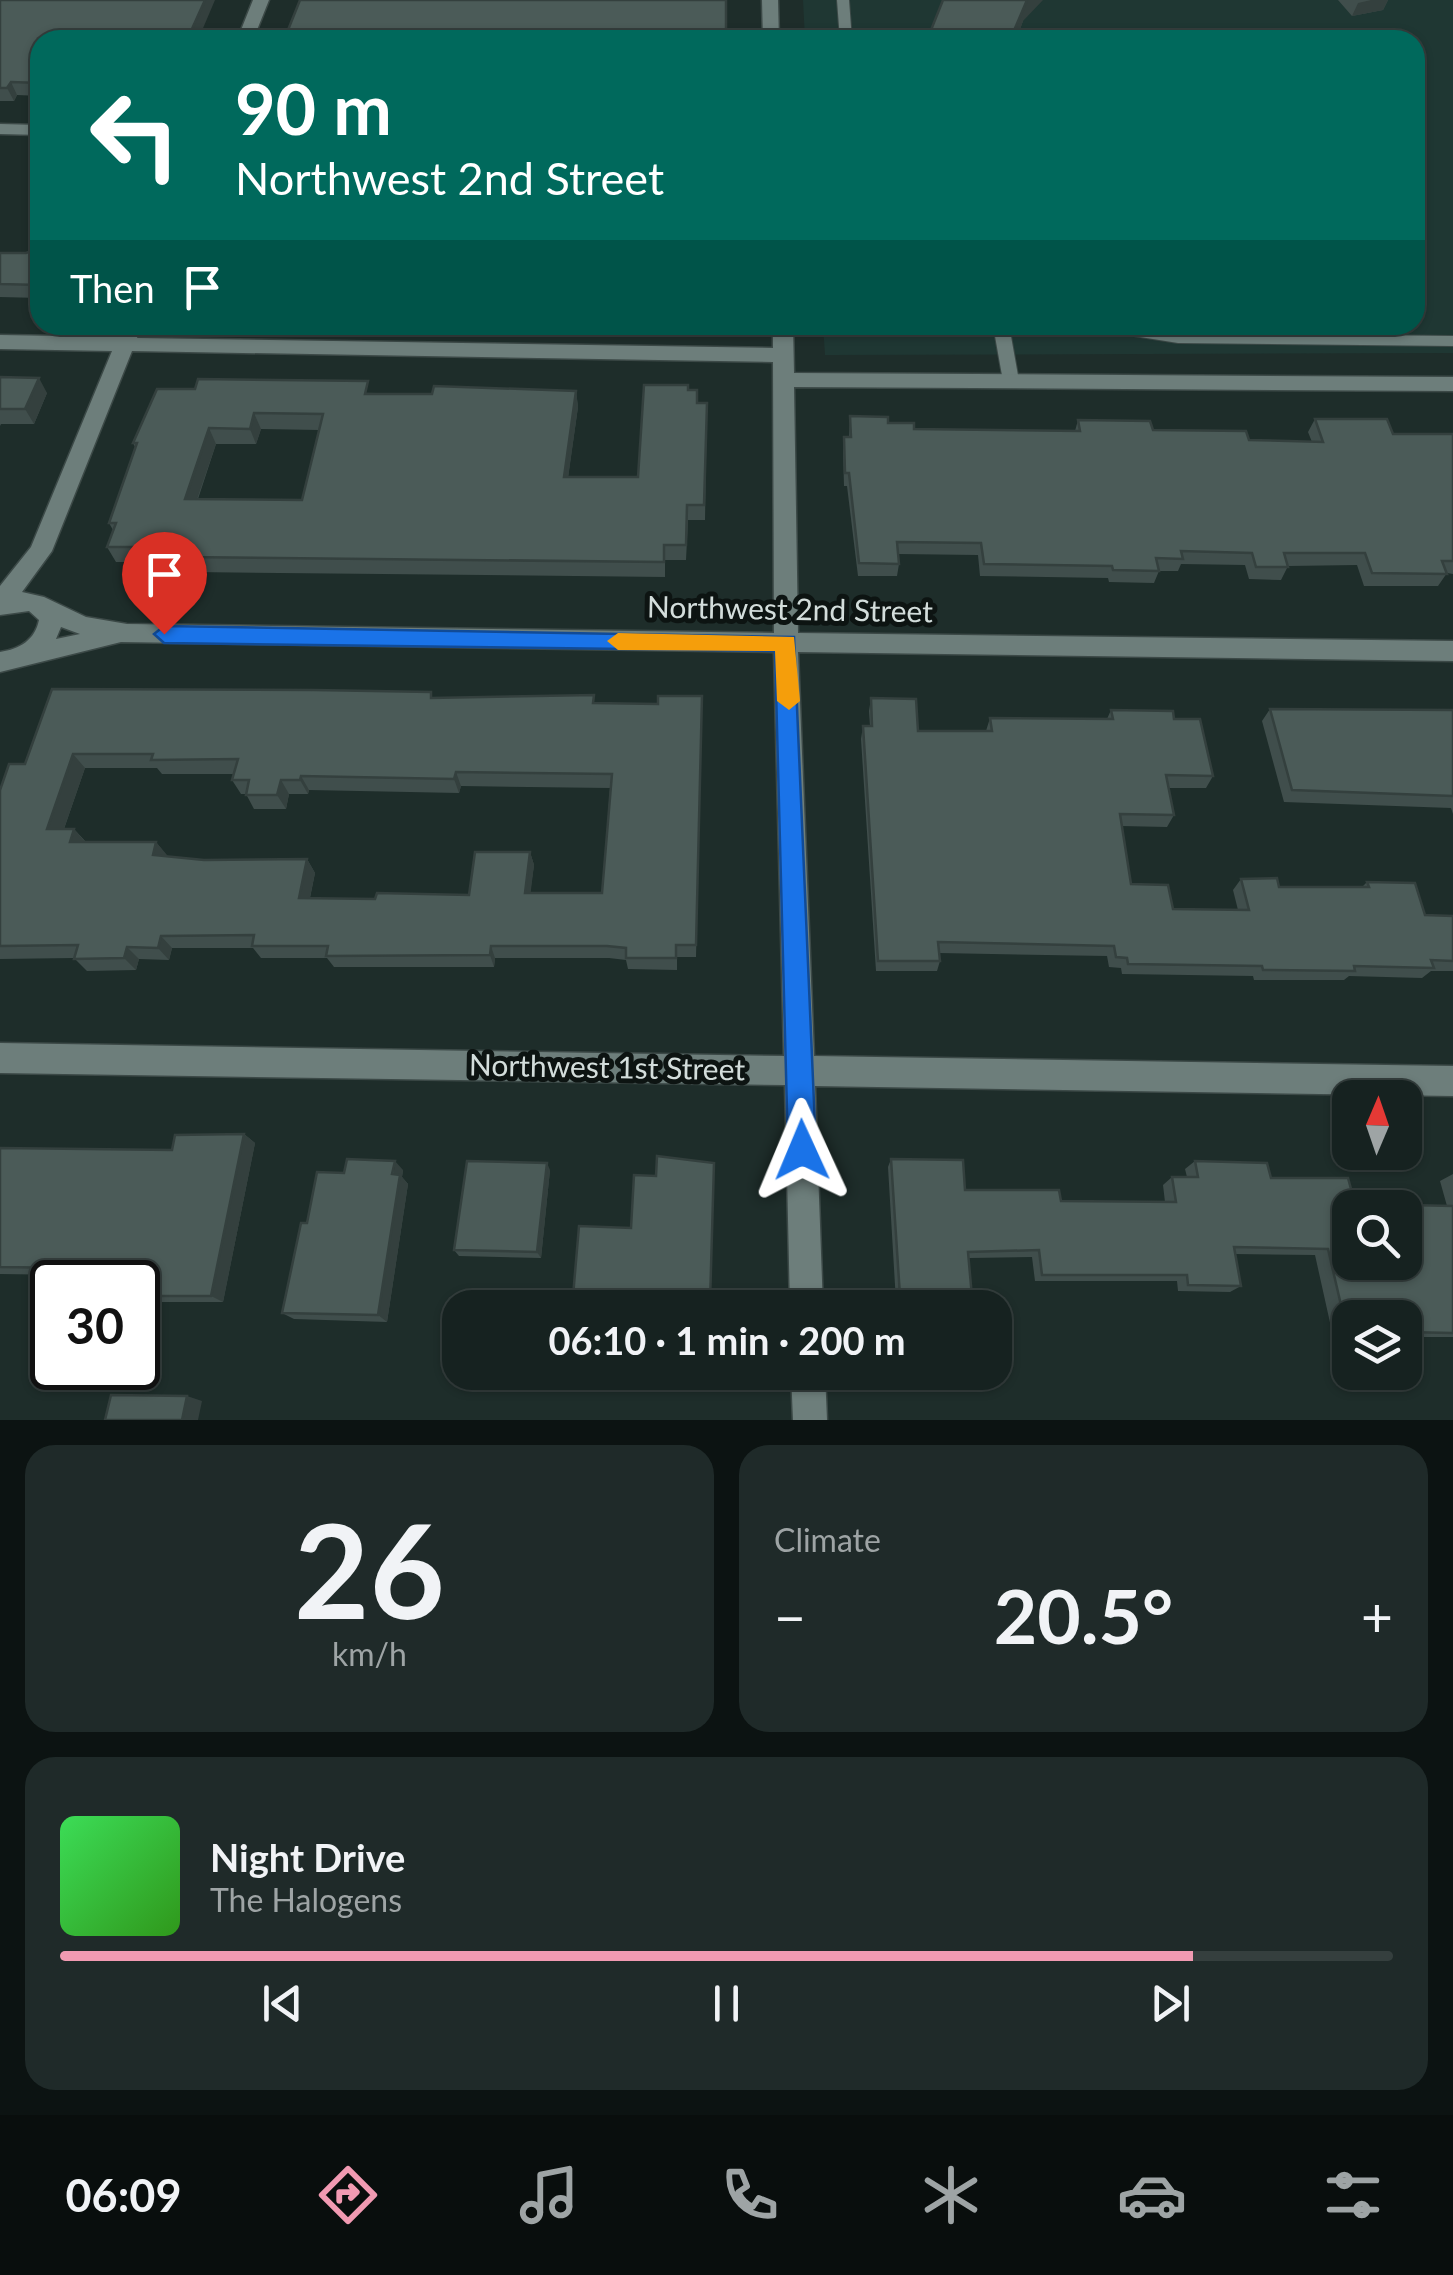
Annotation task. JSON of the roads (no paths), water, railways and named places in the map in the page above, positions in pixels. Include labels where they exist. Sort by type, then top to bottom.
[{"type":"street","points":[[250,30],[262,0]]},
{"type":"street","points":[[770,0],[771,30]]},
{"type":"street","points":[[0,130],[30,130]]},
{"type":"street","points":[[0,342],[112,335]]},
{"type":"street","points":[[0,604],[41,551],[128,335]]},
{"type":"street","points":[[158,335],[784,356]]},
{"type":"street","points":[[783,335],[786,643],[806,1290]]},
{"type":"street","points":[[785,380],[1453,384]]},
{"type":"street","points":[[10,663],[46,638],[51,620],[46,610],[41,551]]},
{"type":"street","name":"Northwest 2nd Street","points":[[0,604],[29,601],[84,626],[127,634],[1453,652]]},
{"type":"street","name":"Northwest 2nd Street","points":[[10,663],[127,634]]},
{"type":"street","name":"Northwest 1st Street","points":[[0,1058],[1453,1081]]},
{"type":"street","points":[[809,1390],[810,1420]]},
{"type":"lane","points":[[844,0],[846,30]]},
{"type":"lane","points":[[1002,335],[1011,381]]},
{"type":"lane","points":[[1268,335],[1453,341]]}]
